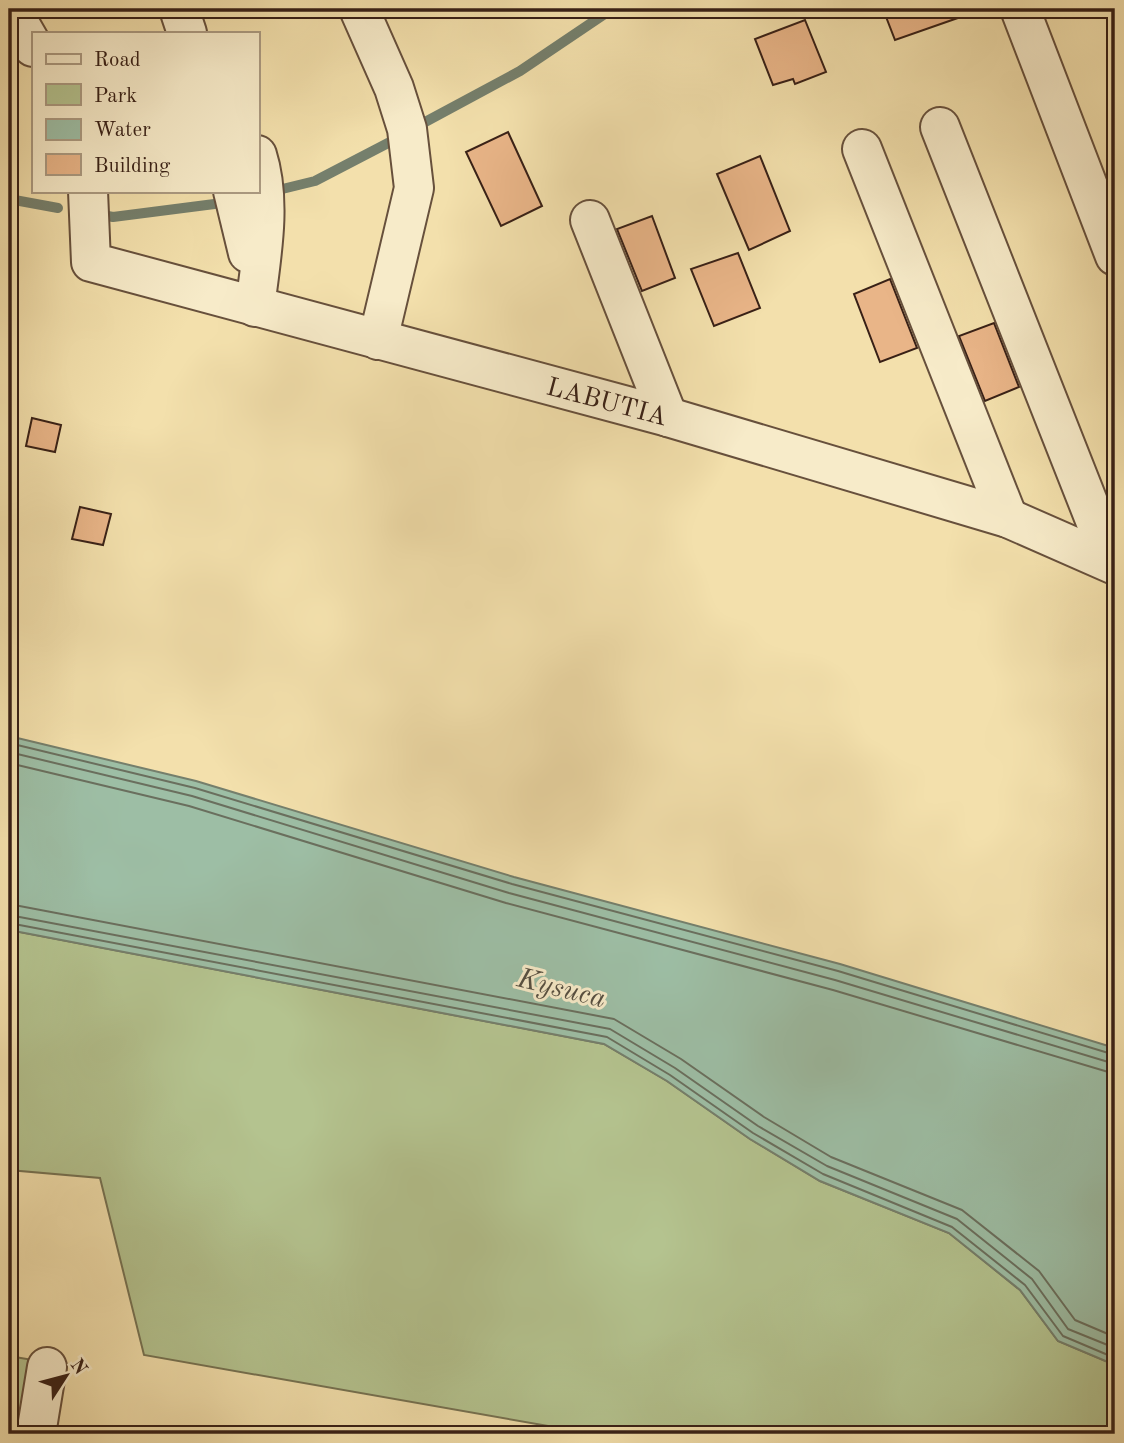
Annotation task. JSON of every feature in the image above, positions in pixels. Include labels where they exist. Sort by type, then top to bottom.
[{"type":"street","points":[[11,9],[32,45]]},
{"type":"street","points":[[179,9],[187,32]]},
{"type":"street","points":[[205,9],[212,32]]},
{"type":"street","points":[[359,9],[394,88],[407,129],[414,188],[378,340]]},
{"type":"street","points":[[1020,9],[1115,256]]},
{"type":"street","points":[[940,127],[1114,564]]},
{"type":"street","points":[[862,149],[1008,518]]},
{"type":"street","points":[[255,307],[264,236],[262,170],[259,161]]},
{"type":"street","name":"LABUTIA","points":[[88,192],[91,262],[668,418],[1008,518],[1114,564]]},
{"type":"street","points":[[233,192],[247,243],[255,307]]},
{"type":"street","points":[[590,220],[668,418]]},
{"type":"street","points":[[36,1434],[47,1367]]},
{"type":"green space","points":[[9,930],[604,1044],[667,1081],[750,1139],[820,1181],[949,1233],[1020,1290],[1058,1341],[1115,1365],[1115,1434],[594,1434],[144,1355],[100,1178],[9,1170]]},
{"type":"green space","points":[[9,1356],[39,1361],[27,1434],[9,1434]]},
{"type":"water","name":"Kysuca","points":[[9,736],[196,781],[514,877],[840,964],[1115,1048],[1115,1365],[1058,1341],[1020,1290],[949,1233],[820,1181],[750,1139],[667,1081],[604,1044],[9,930]]},
{"type":"building","points":[[883,9],[971,9],[972,13],[895,40]]},
{"type":"building","points":[[805,20],[826,72],[795,84],[793,79],[773,85],[755,39]]},
{"type":"building","points":[[508,132],[542,206],[501,226],[466,152]]},
{"type":"building","points":[[760,156],[790,231],[749,250],[717,174]]},
{"type":"building","points":[[652,216],[675,278],[642,291],[617,229]]},
{"type":"building","points":[[738,253],[760,308],[714,326],[691,269]]},
{"type":"building","points":[[890,279],[917,348],[880,362],[854,294]]},
{"type":"building","points":[[994,323],[1019,387],[985,401],[959,336]]},
{"type":"building","points":[[32,418],[61,425],[55,452],[26,446]]},
{"type":"building","points":[[80,507],[111,514],[103,545],[72,539]]},
{"type":"waterway","points":[[414,128],[520,71],[612,9]]},
{"type":"waterway","points":[[270,192],[315,181],[390,142]]},
{"type":"waterway","points":[[9,199],[58,208]]},
{"type":"waterway","points":[[97,214],[113,217],[230,202]]}]
